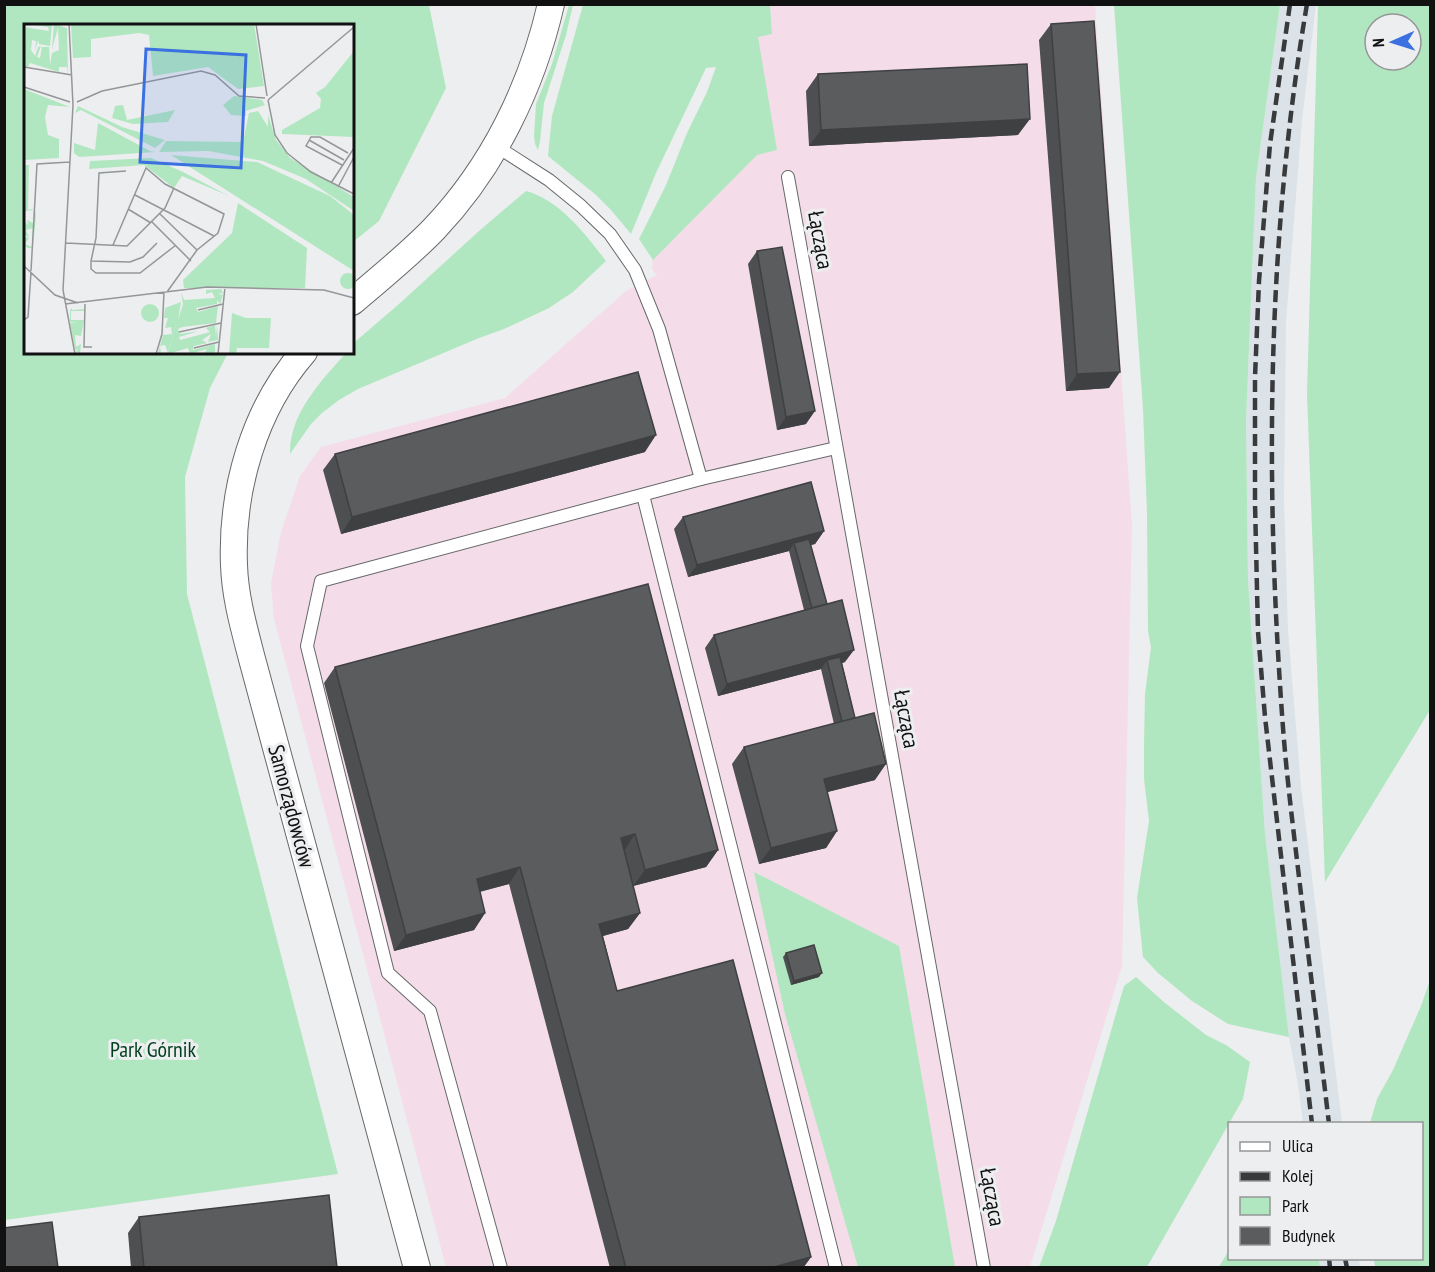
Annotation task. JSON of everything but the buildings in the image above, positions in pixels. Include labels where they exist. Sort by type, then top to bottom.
[{"type":"street","points":[[354,300],[414,249],[464,193],[484,166],[514,111],[531,71],[550,4]]},
{"type":"street","name":"Samorządowców","points":[[302,354],[292,366],[268,407],[245,468],[238,498],[235,528],[236,587],[252,659],[417,1268]]},
{"type":"lane","points":[[496,146],[549,180],[581,206],[610,234],[635,270],[659,329],[701,479]]},
{"type":"lane","name":"Łącząca","points":[[788,177],[984,1268]]},
{"type":"lane","points":[[501,1268],[430,1011],[388,974],[307,646],[321,581],[701,479],[836,448]]},
{"type":"lane","points":[[643,495],[836,1268]]},
{"type":"shaded area","points":[[770,5],[1095,5],[1132,525],[1122,966],[1030,1267],[446,1267],[274,619],[271,583],[281,532],[300,476],[321,447],[505,398],[626,291],[657,275],[652,269],[653,257],[758,36],[772,34]]},
{"type":"shaded area","points":[[1280,5],[1316,5],[1302,120],[1286,322],[1284,499],[1288,631],[1301,787],[1342,1122],[1303,1122],[1289,1037],[1265,834],[1248,579],[1246,421],[1256,178]]},
{"type":"shaded area","points":[[1319,1260],[1359,1260],[1360,1267],[1320,1267]]},
{"type":"green space","name":"Park Górnik","points":[[4,5],[429,5],[446,88],[379,221],[354,241],[354,24],[24,24],[24,354],[227,354],[210,388],[185,477],[187,594],[338,1174],[5,1220]]},
{"type":"green space","points":[[569,5],[573,5],[566,35],[544,103],[538,150],[534,136],[536,104],[552,64]]},
{"type":"green space","points":[[583,5],[770,5],[772,34],[758,37],[777,150],[757,155],[653,260],[639,239],[666,185],[716,67],[706,68],[656,173],[631,234],[596,195],[548,156],[552,116]]},
{"type":"green space","points":[[1114,5],[1280,5],[1256,178],[1246,421],[1248,579],[1265,834],[1289,1037],[1228,1024],[1192,1001],[1158,973],[1143,957],[1137,898],[1149,821],[1144,779],[1145,694],[1151,647],[1148,631],[1147,513],[1143,409]]},
{"type":"green space","points":[[1318,5],[1430,5],[1430,710],[1325,882],[1307,394]]},
{"type":"green space","points":[[526,191],[561,210],[606,261],[573,292],[549,308],[358,389],[339,400],[311,424],[290,454],[291,439],[301,412],[327,375],[345,354],[354,354],[356,341]]},
{"type":"green space","points":[[754,872],[899,946],[955,1267],[858,1267],[785,1014]]},
{"type":"green space","points":[[1136,977],[1206,1035],[1226,1045],[1250,1062],[1243,1099],[1147,1267],[1039,1267],[1056,1221],[1124,986]]},
{"type":"green space","points":[[1430,980],[1430,1267],[1375,1267],[1374,1260],[1423,1260],[1423,1122],[1370,1122],[1377,1099],[1393,1070]]},
{"type":"green space","points":[[1228,1252],[1228,1260],[1319,1260],[1320,1267],[1219,1267]]},
{"type":"railway","points":[[1290,4],[1270,144],[1259,281],[1255,377],[1255,503],[1258,632],[1265,717],[1312,1122]]},
{"type":"railway","points":[[1307,4],[1284,180],[1277,269],[1273,358],[1273,536],[1286,759],[1329,1122]]},
{"type":"railway","points":[[1329,1260],[1330,1268]]},
{"type":"railway","points":[[1345,1260],[1347,1268]]}]
